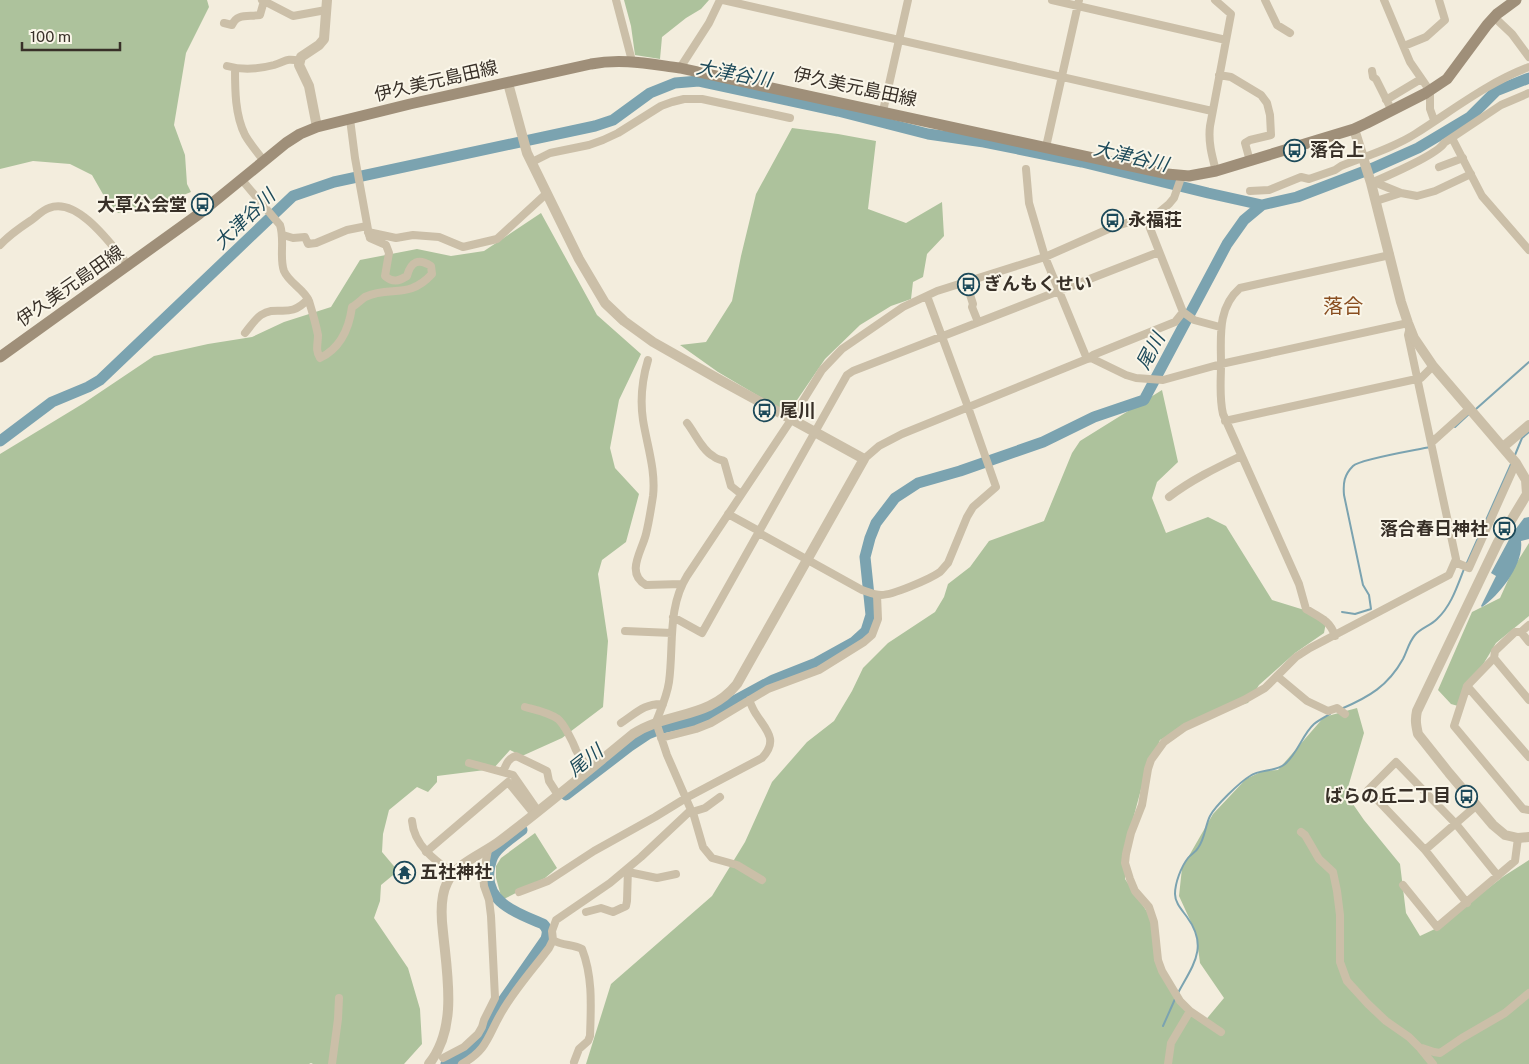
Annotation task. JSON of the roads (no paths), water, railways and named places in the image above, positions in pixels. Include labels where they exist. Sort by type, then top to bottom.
[{"type":"main road","name":"伊久美元島田線","points":[[0,357],[199,214],[286,143],[317,127],[350,119],[591,64],[608,61],[632,61],[680,68],[883,111],[1181,178],[1216,171],[1354,129],[1430,91],[1447,79],[1494,17],[1516,0]]},
{"type":"street","points":[[224,22],[232,25],[235,19],[239,17],[260,15],[263,0],[293,16],[327,5],[324,39],[319,45],[301,56],[299,65],[309,86],[317,127]]},
{"type":"street","points":[[616,0],[632,61]]},
{"type":"street","points":[[680,68],[722,0],[1212,110]]},
{"type":"street","points":[[883,111],[908,0]]},
{"type":"street","points":[[1052,0],[1079,3],[1226,40]]},
{"type":"street","points":[[1215,0],[1231,14],[1212,110],[1209,136],[1210,150],[1216,171]]},
{"type":"street","points":[[1265,0],[1277,25],[1290,33]]},
{"type":"street","points":[[1394,0],[1384,2],[1410,62],[1430,91],[1430,109],[1434,120]]},
{"type":"street","points":[[1404,46],[1426,37],[1445,20],[1439,0]]},
{"type":"street","points":[[1046,147],[1079,3]]},
{"type":"street","points":[[1494,17],[1512,34],[1529,57]]},
{"type":"street","points":[[227,66],[248,69],[273,65],[289,59],[300,61]]},
{"type":"street","points":[[1250,191],[1269,190],[1301,177],[1309,179],[1395,144],[1415,134],[1488,86],[1529,67]]},
{"type":"street","points":[[235,68],[239,120],[245,135],[264,162]]},
{"type":"street","points":[[1372,71],[1373,77],[1376,79],[1392,111]]},
{"type":"street","points":[[1219,75],[1231,77],[1261,95],[1267,103],[1271,135],[1245,143],[1250,161]]},
{"type":"street","points":[[1386,100],[1421,79]]},
{"type":"street","points":[[508,83],[520,130],[530,158],[592,282],[605,304],[653,342],[864,459]]},
{"type":"street","points":[[1372,182],[1429,155],[1501,106],[1529,94]]},
{"type":"street","points":[[530,158],[589,145],[603,140],[618,133],[661,106],[684,99],[702,99],[790,118]]},
{"type":"street","points":[[242,180],[280,225],[284,272],[308,299],[318,336],[316,346],[317,354],[320,358],[340,342],[350,325],[352,307],[366,297],[418,286],[432,274],[431,266],[424,262],[414,263],[409,267],[407,276],[399,281],[390,280],[385,276],[389,253],[386,245],[369,234],[350,119]]},
{"type":"street","points":[[1354,129],[1372,182],[1401,302],[1409,325],[1433,366],[1516,463],[1526,480],[1527,494],[1498,542],[1417,711],[1415,720],[1418,734],[1448,773],[1493,825],[1505,835],[1524,838],[1516,862],[1438,927],[1403,886]]},
{"type":"street","points":[[1452,138],[1482,196],[1529,250]]},
{"type":"street","points":[[1439,166],[1463,158]]},
{"type":"street","points":[[1026,169],[1029,203],[1045,257],[1087,359]]},
{"type":"street","points":[[1372,182],[1401,193],[1417,196],[1435,191],[1471,174]]},
{"type":"street","points":[[762,880],[737,865],[712,858],[703,847],[692,811],[656,724],[668,684],[673,617],[675,603],[682,584],[822,370],[842,349],[903,307],[927,296],[1045,257],[1107,229],[1157,214],[1164,210],[1174,198],[1181,178]]},
{"type":"street","points":[[282,235],[293,238],[305,237],[308,244],[316,243],[346,230],[396,238],[413,235],[439,237],[463,247],[496,239],[547,193]]},
{"type":"street","points":[[1376,201],[1401,193]]},
{"type":"street","points":[[0,245],[10,234],[49,207],[60,206],[72,208],[82,215],[103,234],[129,266]]},
{"type":"street","points":[[1146,218],[1184,314],[1194,320],[1220,327]]},
{"type":"street","points":[[673,617],[702,633],[847,375],[1159,252]]},
{"type":"street","points":[[1335,636],[1332,627],[1328,623],[1306,609],[1299,584],[1225,421],[1220,395],[1220,327],[1225,308],[1240,288],[1390,255]]},
{"type":"street","points":[[966,282],[978,322]]},
{"type":"street","points":[[728,514],[862,590],[883,596],[916,584],[944,568],[970,512],[979,501],[996,487],[927,296]]},
{"type":"street","points":[[245,333],[261,315],[269,312],[296,309],[302,306],[308,299]]},
{"type":"street","points":[[443,1059],[448,1009],[448,983],[442,923],[443,895],[446,884],[453,873],[488,850],[633,734],[656,724],[710,707],[731,691],[737,684],[864,459],[891,438],[1175,322],[1184,314]]},
{"type":"street","points":[[1087,359],[1091,358],[1126,375],[1147,380],[1163,380],[1221,364],[1409,325]]},
{"type":"street","points":[[1409,325],[1408,335],[1416,378],[1456,559],[1462,565]]},
{"type":"street","points":[[648,360],[643,378],[642,401],[652,469],[653,494],[646,536],[636,560],[636,570],[642,583],[646,585],[682,584]]},
{"type":"street","points":[[1225,421],[1421,378],[1433,366]]},
{"type":"street","points":[[1431,443],[1470,408]]},
{"type":"street","points":[[687,423],[695,432],[701,445],[712,456],[724,461],[731,486],[742,494]]},
{"type":"street","points":[[1503,447],[1529,426]]},
{"type":"street","points":[[1169,497],[1208,472],[1241,456]]},
{"type":"street","points":[[1221,1032],[1190,1011],[1180,1001],[1162,971],[1158,960],[1154,922],[1149,907],[1135,891],[1125,863],[1131,833],[1142,805],[1151,760],[1164,742],[1186,727],[1265,688],[1296,657],[1310,648],[1449,575],[1462,565],[1516,463]]},
{"type":"street","points":[[661,736],[703,727],[768,689],[818,670],[868,639],[875,629],[878,619],[875,594]]},
{"type":"street","points":[[1529,625],[1521,632],[1515,632],[1495,651],[1494,658],[1467,686],[1454,726],[1523,809],[1529,810]]},
{"type":"street","points":[[625,631],[672,633]]},
{"type":"street","points":[[1521,632],[1529,642]]},
{"type":"street","points":[[1494,658],[1529,700]]},
{"type":"street","points":[[1277,676],[1307,701],[1328,711],[1337,708],[1345,714]]},
{"type":"street","points":[[1467,686],[1529,757]]},
{"type":"street","points":[[519,892],[548,881],[594,851],[686,798],[762,758],[769,746],[768,731],[749,700]]},
{"type":"street","points":[[621,723],[644,706],[663,704]]},
{"type":"street","points":[[525,708],[546,713],[564,724],[569,738],[575,744],[576,750],[589,770]]},
{"type":"street","points":[[503,772],[508,761],[516,756],[547,770],[549,781],[558,795]]},
{"type":"street","points":[[1466,903],[1425,850],[1368,790],[1396,762],[1456,824],[1498,876]]},
{"type":"street","points":[[469,763],[513,775],[536,812]]},
{"type":"street","points":[[426,852],[508,782],[536,812]]},
{"type":"street","points":[[462,1064],[481,1050],[503,1009],[549,948],[553,940],[552,931],[556,920],[628,871],[692,811],[705,808],[720,798]]},
{"type":"street","points":[[1425,850],[1476,805]]},
{"type":"street","points":[[412,821],[415,836],[426,852],[435,861],[453,873]]},
{"type":"street","points":[[1301,832],[1305,835],[1320,859],[1333,872],[1340,915],[1340,962],[1347,981],[1386,1022],[1409,1037],[1433,1064]]},
{"type":"street","points":[[429,1064],[443,1059],[464,1047],[478,1034],[495,998],[492,916],[483,876],[488,850]]},
{"type":"street","points":[[628,871],[657,878],[676,874]]},
{"type":"street","points":[[586,912],[601,908],[613,912],[626,906],[628,871]]},
{"type":"street","points":[[553,940],[558,943],[578,946],[582,949],[587,966],[591,995],[590,1036],[588,1041],[579,1049],[574,1062]]},
{"type":"street","points":[[1420,1048],[1440,1053],[1505,1013],[1529,993]]},
{"type":"street","points":[[332,1064],[339,998]]},
{"type":"street","points":[[1168,1064],[1171,1042],[1190,1011]]},
{"type":"water","points":[[1529,517],[1529,539],[1521,541],[1521,550],[1515,569],[1503,587],[1482,607],[1496,576],[1491,573],[1512,534],[1524,518]]},
{"type":"waterway","name":"大津谷川","points":[[0,441],[52,402],[100,380],[293,196],[334,182],[595,126],[613,120],[650,93],[675,83],[699,81],[838,111],[928,134],[984,142],[1082,162],[1262,205],[1297,197],[1373,168],[1418,148],[1470,117],[1496,91],[1529,78]]},
{"type":"waterway","name":"尾川","points":[[566,795],[648,734],[663,728],[699,720],[773,680],[816,663],[854,642],[866,631],[871,615],[865,557],[870,538],[876,523],[895,498],[918,483],[960,471],[1043,442],[1094,417],[1144,400],[1227,244],[1244,220],[1262,205]]},
{"type":"waterway","points":[[1476,409],[1529,362]]},
{"type":"waterway","points":[[1455,427],[1470,413]]},
{"type":"waterway","points":[[1515,455],[1522,438],[1529,432]]},
{"type":"waterway","points":[[1342,612],[1355,614],[1371,609],[1369,595],[1363,585],[1344,495],[1346,476],[1353,466],[1366,460],[1430,447]]},
{"type":"waterway","points":[[1466,565],[1511,464]]},
{"type":"waterway","points":[[1341,709],[1377,690],[1391,677],[1415,635],[1442,614],[1453,596],[1464,569]]},
{"type":"waterway","points":[[1178,993],[1193,965],[1198,947],[1194,928],[1176,900],[1176,885],[1185,862],[1197,849],[1204,837],[1210,816],[1222,801],[1246,779],[1258,772],[1281,767],[1285,764],[1310,728],[1330,714]]},
{"type":"waterway","name":"尾川","points":[[446,1064],[477,1046],[495,1012],[546,939],[546,927],[506,906],[492,891],[489,882],[489,868],[494,855],[504,844],[522,830]]},
{"type":"waterway","points":[[1163,1026],[1175,999]]},
{"type":"place","name":"落合上","points":[[1294,150]]},
{"type":"place","name":"大草公会堂","points":[[203,205]]},
{"type":"place","name":"永福荘","points":[[1112,220]]},
{"type":"place","name":"ぎんもくせい","points":[[968,284]]},
{"type":"place","name":"尾川","points":[[764,411]]},
{"type":"place","name":"落合春日神社","points":[[1504,529]]},
{"type":"place","name":"ばらの丘二丁目","points":[[1467,796]]},
{"type":"place","name":"五社神社","points":[[404,872]]},
{"type":"district","name":"落合","points":[[1343,306]]}]
